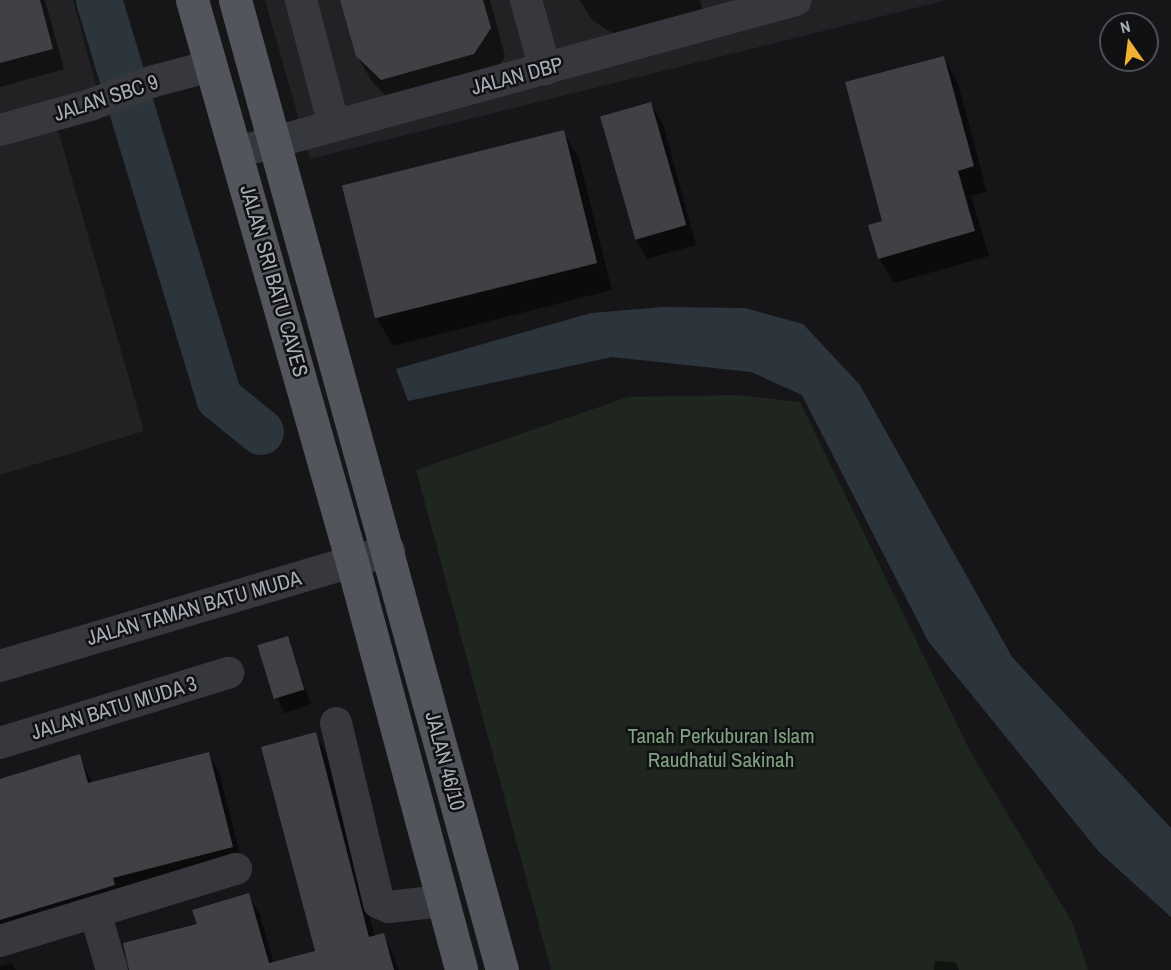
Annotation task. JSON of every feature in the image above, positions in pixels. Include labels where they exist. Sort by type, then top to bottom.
[{"type":"main road","name":"JALAN SRI BATU CAVES","points":[[192,0],[238,152],[352,562]]},
{"type":"main road","name":"JALAN SRI BATU CAVES","points":[[236,0],[389,551]]},
{"type":"main road","name":"JALAN 46/10","points":[[389,551],[502,970]]},
{"type":"main road","name":"JALAN 46/10","points":[[352,562],[461,970]]},
{"type":"street","points":[[301,0],[334,126]]},
{"type":"street","points":[[526,0],[545,69]]},
{"type":"street","name":"JALAN DBP","points":[[238,152],[796,0]]},
{"type":"street","name":"JALAN SBC 9","points":[[0,130],[90,105],[154,81],[211,66]]},
{"type":"street","name":"JALAN TAMAN BATU MUDA","points":[[0,666],[389,551]]},
{"type":"street","name":"JALAN BATU MUDA 3","points":[[0,743],[228,673]]},
{"type":"street","points":[[336,723],[380,903],[389,907],[442,901]]},
{"type":"street","points":[[0,941],[236,868]]},
{"type":"street","points":[[95,912],[112,970]]},
{"type":"shaded area","points":[[0,0],[73,0],[104,115],[58,130],[144,431],[0,475]]},
{"type":"shaded area","points":[[265,0],[947,0],[310,159]]},
{"type":"shaded area","points":[[663,307],[745,308],[803,324],[860,385],[1012,657],[1171,828],[1171,917],[1099,852],[928,641],[802,395],[751,372],[612,357],[408,401],[396,369],[591,313]]},
{"type":"green space","name":"Tanah Perkuburan Islam Raudhatul Sakinah","points":[[737,395],[800,402],[970,751],[1072,922],[1088,970],[551,970],[416,470],[628,397]]},
{"type":"building","points":[[0,0],[40,0],[53,49],[0,63]]},
{"type":"building","points":[[340,0],[483,0],[491,28],[474,54],[381,80],[356,56]]},
{"type":"building","points":[[944,56],[974,166],[958,171],[975,231],[878,259],[868,225],[882,221],[845,82]]},
{"type":"building","points":[[651,102],[686,225],[635,240],[600,117]]},
{"type":"building","points":[[564,130],[597,263],[375,318],[342,185]]},
{"type":"building","points":[[288,636],[304,690],[274,699],[257,645]]},
{"type":"building","points":[[316,732],[369,937],[384,933],[394,970],[129,970],[123,943],[197,924],[192,910],[249,893],[269,963],[315,951],[261,747]]},
{"type":"building","points":[[209,752],[233,847],[113,878],[115,885],[0,920],[0,779],[80,754],[88,783]]},
{"type":"waterway","points":[[99,0],[219,398],[261,432]]}]
